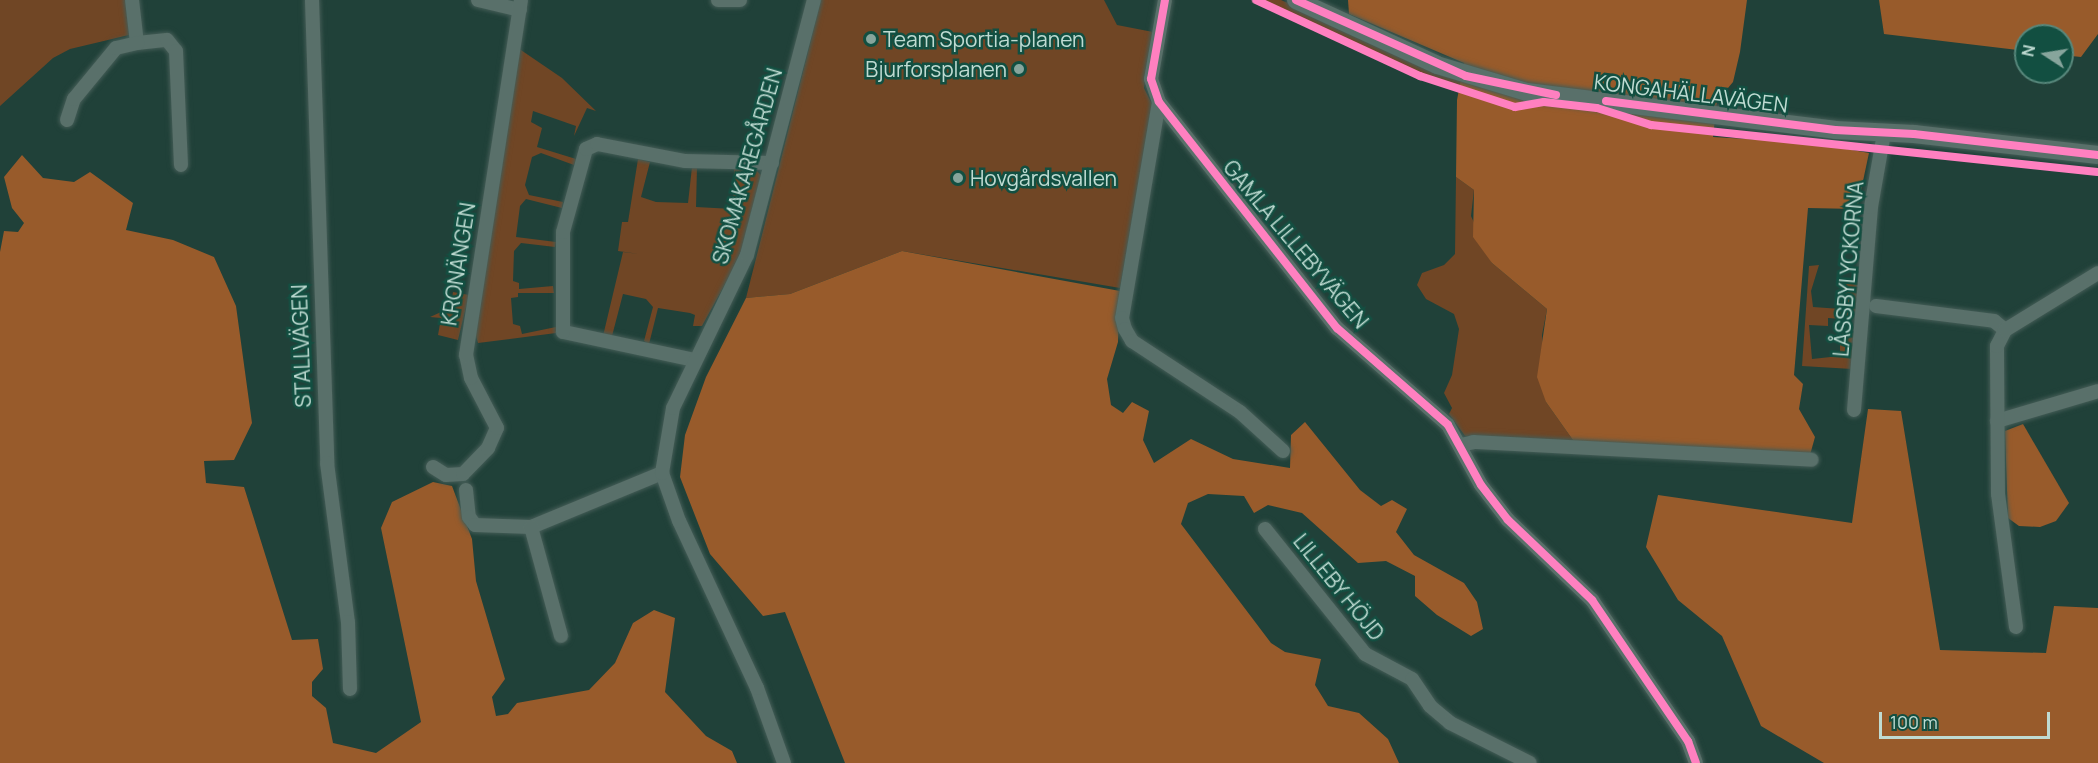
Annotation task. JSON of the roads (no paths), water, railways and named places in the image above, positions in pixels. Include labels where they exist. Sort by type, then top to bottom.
[{"type":"street","points":[[132,0],[137,43]]},
{"type":"street","name":"STALLVÄGEN","points":[[312,0],[327,463],[348,622],[350,689]]},
{"type":"street","name":"KRONÄNGEN","points":[[434,467],[446,475],[463,474],[488,448],[497,428],[471,378],[466,355],[520,5],[478,0]]},
{"type":"street","points":[[718,0],[740,0]]},
{"type":"street","name":"SKOMAKAREGÅRDEN","points":[[784,763],[757,688],[679,521],[662,473],[673,408],[694,360],[736,281],[772,163],[814,0]]},
{"type":"street","name":"GAMLA LILLEBYVÄGEN","points":[[1166,0],[1151,79],[1160,102],[1337,328],[1438,415],[1461,445],[1481,485],[1508,520],[1592,600],[1688,741],[1696,763]]},
{"type":"street","name":"KONGAHÄLLAVÄGEN","points":[[1296,0],[1437,65],[1504,88],[2098,155]]},
{"type":"street","points":[[67,120],[74,99],[116,48],[167,40],[176,51],[181,165]]},
{"type":"street","points":[[1160,102],[1122,318],[1125,329],[1132,341],[1240,412],[1284,451]]},
{"type":"street","name":"LÅSSBYLYCKORNA","points":[[1854,410],[1871,207],[1884,132]]},
{"type":"street","points":[[694,360],[563,332],[562,232],[586,149],[597,144],[685,161],[772,163]]},
{"type":"street","points":[[2016,627],[2001,542],[1997,346],[2005,330],[2098,273]]},
{"type":"street","points":[[1876,306],[1994,321],[2005,330]]},
{"type":"street","points":[[1997,421],[2098,391]]},
{"type":"street","points":[[1461,445],[1474,442],[1812,460]]},
{"type":"street","points":[[466,490],[469,517],[475,525],[531,527],[662,473]]},
{"type":"street","points":[[531,527],[561,636]]},
{"type":"street","name":"LILLEBY HÖJD","points":[[1265,529],[1365,654],[1412,679],[1430,706],[1450,723],[1530,763]]},
{"type":"place","name":"Team Sportia-planen","points":[[871,39]]},
{"type":"place","name":"Bjurforsplanen","points":[[1019,69]]},
{"type":"place","name":"Hovgårdsvallen","points":[[958,178]]}]
